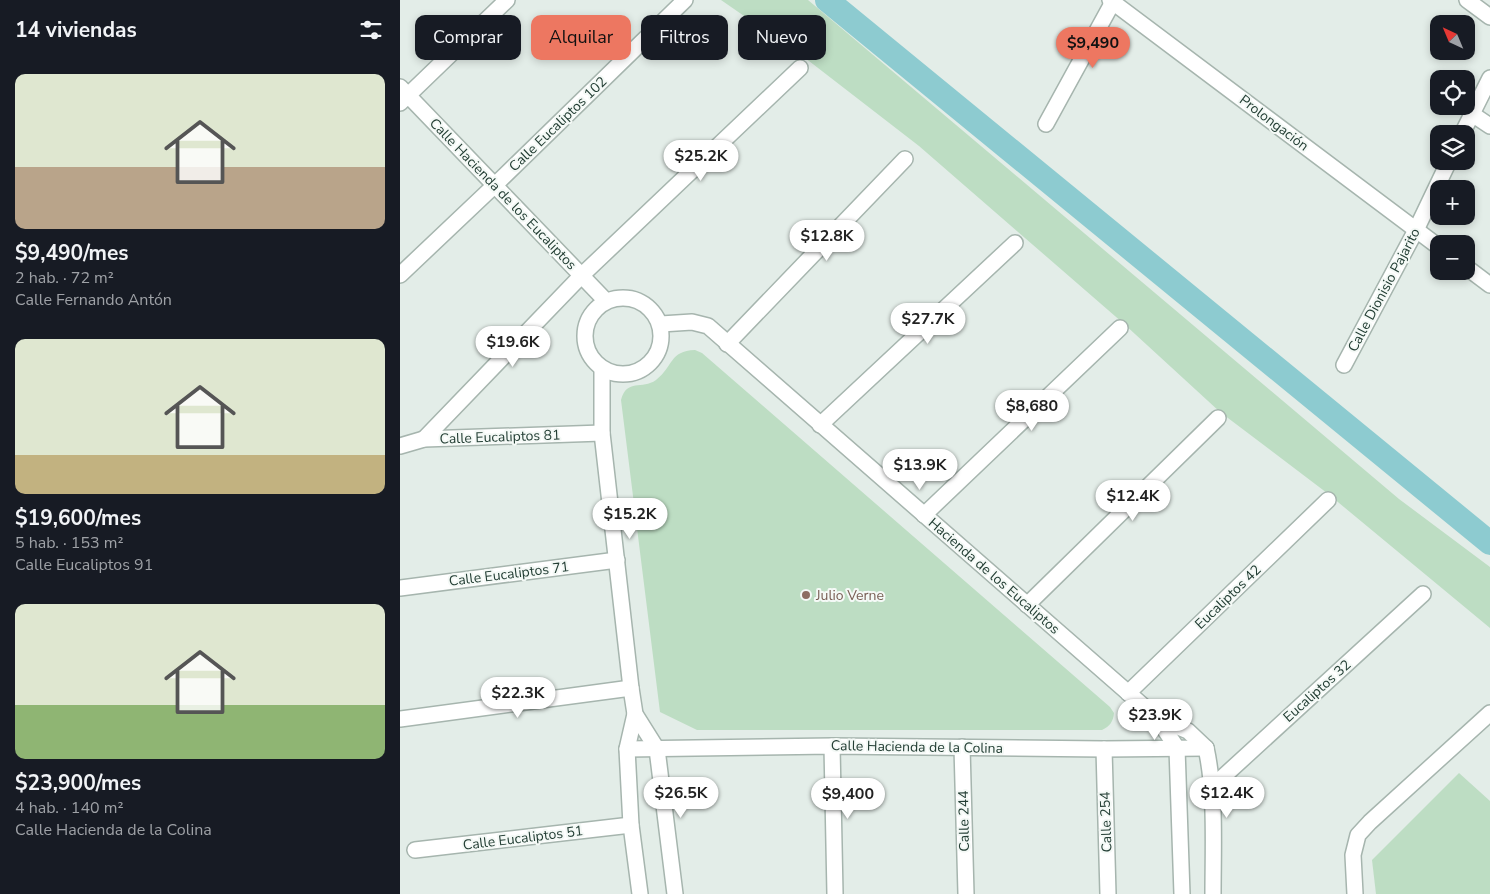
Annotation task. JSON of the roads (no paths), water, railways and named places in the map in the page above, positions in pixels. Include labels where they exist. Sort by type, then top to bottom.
[{"type":"street","points":[[403,95],[507,0]]},
{"type":"street","name":"Calle Eucaliptos 102","points":[[400,275],[495,186],[685,0]]},
{"type":"street","points":[[1467,0],[1490,17]]},
{"type":"street","points":[[1046,124],[1112,1]]},
{"type":"street","name":"Prolongación","points":[[1112,1],[1430,240]]},
{"type":"street","points":[[424,440],[582,276],[800,68]]},
{"type":"street","points":[[1475,108],[1490,78]]},
{"type":"street","name":"Calle Hacienda de los Eucaliptos","points":[[403,95],[495,186],[606,302]]},
{"type":"street","points":[[1474,115],[1490,126]]},
{"type":"street","points":[[727,344],[905,159]]},
{"type":"street","name":"Calle Dionisio Pajarito","points":[[1344,365],[1416,230],[1445,170]]},
{"type":"street","points":[[820,425],[1015,243]]},
{"type":"street","points":[[1475,274],[1490,285]]},
{"type":"street","points":[[622,297],[638,300],[652,310],[661,324],[662,340],[657,355],[647,367],[633,374],[616,375],[602,369],[590,357],[585,342],[586,326],[593,312],[606,302],[622,297]]},
{"type":"street","name":"Hacienda de los Eucaliptos","points":[[661,324],[692,322],[708,326],[1157,718],[1178,748]]},
{"type":"street","points":[[924,515],[1120,328]]},
{"type":"street","points":[[602,369],[602,433],[635,714],[627,749],[631,825],[640,894]]},
{"type":"street","points":[[1027,605],[1218,418]]},
{"type":"street","name":"Calle Eucaliptos 81","points":[[400,446],[424,440],[602,433]]},
{"type":"street","name":"Eucaliptos 42","points":[[1128,693],[1328,500]]},
{"type":"street","name":"Calle Eucaliptos 71","points":[[400,588],[617,560]]},
{"type":"street","name":"Eucaliptos 32","points":[[1212,787],[1423,594]]},
{"type":"street","points":[[400,719],[631,688]]},
{"type":"street","points":[[1355,894],[1353,855],[1358,835],[1490,713]]},
{"type":"street","points":[[635,714],[657,749],[674,894]]},
{"type":"street","name":"Hacienda de los Eucaliptos","points":[[1157,718],[1188,731],[1206,748]]},
{"type":"street","points":[[832,746],[835,894]]},
{"type":"street","name":"Calle Hacienda de la Colina","points":[[627,749],[832,746],[1104,750],[1206,748]]},
{"type":"street","name":"Calle 244","points":[[962,747],[966,894]]},
{"type":"street","points":[[1178,748],[1182,894]]},
{"type":"street","points":[[1206,748],[1210,764],[1212,787],[1213,894]]},
{"type":"street","name":"Calle 254","points":[[1104,750],[1108,894]]},
{"type":"street","name":"Calle Eucaliptos 51","points":[[415,850],[631,825]]},
{"type":"waterway","points":[[827,0],[1490,543]]},
{"type":"place","name":"Julio Verne","points":[[806,595]]}]
